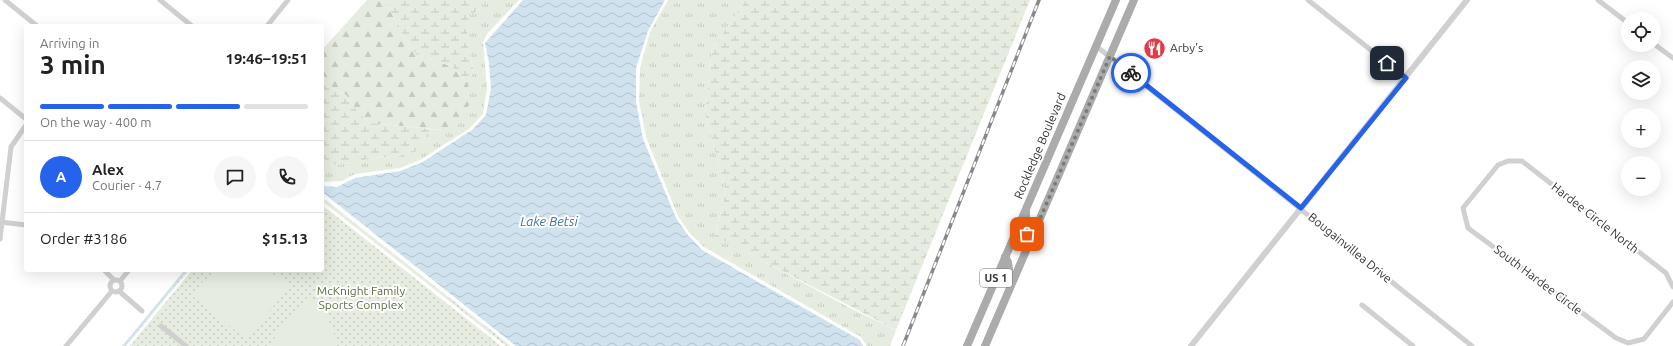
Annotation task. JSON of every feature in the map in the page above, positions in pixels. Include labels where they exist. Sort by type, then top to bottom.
[{"type":"main road","name":"Rockledge Boulevard","points":[[967,346],[1116,0]]},
{"type":"main road","name":"US 1","points":[[985,346],[1134,0]]},
{"type":"main road","points":[[1026,209],[1026,228],[1030,242]]},
{"type":"main road","points":[[1005,257],[1009,267],[1011,287]]},
{"type":"street","points":[[5,0],[35,24]]},
{"type":"street","points":[[160,0],[190,24]]},
{"type":"street","points":[[269,24],[288,0]]},
{"type":"street","points":[[1308,0],[1406,78]]},
{"type":"street","points":[[1598,0],[1621,18]]},
{"type":"street","points":[[1191,346],[1406,78],[1464,1]]},
{"type":"street","name":"Bougainvillea Drive","points":[[1096,46],[1301,208],[1472,346]]},
{"type":"street","points":[[1661,49],[1673,58]]},
{"type":"street","points":[[0,98],[24,117]]},
{"type":"street","points":[[0,239],[11,147],[24,128]]},
{"type":"street","name":"Hardee Circle North","points":[[1508,161],[1522,161],[1666,273],[1673,287]]},
{"type":"street","name":"South Hardee Circle","points":[[1508,161],[1498,165],[1463,208],[1468,228],[1616,338],[1628,343],[1644,339],[1673,302]]},
{"type":"street","points":[[1,222],[24,225]]},
{"type":"street","points":[[106,272],[114,279],[120,281],[123,285],[120,291]]},
{"type":"street","points":[[120,281],[127,272]]},
{"type":"street","points":[[112,291],[110,284],[114,279]]},
{"type":"street","points":[[112,291],[120,291],[142,311]]},
{"type":"street","points":[[66,346],[112,291]]},
{"type":"street","points":[[1362,305],[1413,346]]},
{"type":"street","points":[[161,326],[186,346]]},
{"type":"green space","points":[[367,0],[386,0],[398,28],[417,55],[451,66],[468,83],[470,103],[458,125],[444,130],[370,123],[359,114],[346,95],[324,84],[324,48]]},
{"type":"green space","points":[[386,0],[487,0],[474,13],[469,14],[467,41],[474,72],[467,82],[451,66],[417,55],[398,28]]},
{"type":"green space","points":[[487,0],[519,0],[487,34],[483,42],[487,88],[483,114],[470,128],[420,160],[400,168],[355,174],[342,181],[324,182],[324,159],[332,165],[354,163],[371,158],[393,157],[415,152],[431,129],[444,130],[468,83],[467,82],[474,72],[467,41],[469,14],[474,13]]},
{"type":"green space","points":[[668,0],[746,0],[712,49],[705,114],[726,191],[715,235],[850,308],[896,330],[890,346],[867,346],[861,337],[704,247],[689,232],[678,216],[646,137],[639,101],[640,68],[650,32]]},
{"type":"green space","points":[[746,0],[1030,0],[896,330],[715,236],[726,191],[705,114],[712,49]]},
{"type":"green space","points":[[324,84],[346,95],[359,114],[370,123],[431,129],[415,152],[393,157],[371,158],[354,163],[332,165],[324,159]]},
{"type":"green space","points":[[324,199],[441,291],[439,293],[324,203]]},
{"type":"green space","name":"McKnight Family Sports Complex","points":[[324,207],[501,346],[130,346],[190,272],[324,272]]},
{"type":"green space","points":[[184,272],[187,272],[126,346],[122,346]]},
{"type":"green space","points":[[218,272],[266,272],[282,280],[290,287],[249,335],[242,336],[192,296],[203,281]]},
{"type":"green space","points":[[441,291],[511,346],[506,346],[439,293]]},
{"type":"green space","points":[[306,298],[318,307],[327,318],[333,331],[336,346],[268,346]]},
{"type":"water","name":"Lake Betsi","points":[[523,0],[665,0],[648,31],[636,68],[636,102],[643,139],[676,218],[687,234],[702,250],[860,340],[863,346],[516,346],[324,194],[324,186],[337,187],[355,178],[400,171],[421,163],[472,130],[486,115],[491,88],[489,63],[485,43]]},
{"type":"waterway","points":[[124,346],[184,272]]},
{"type":"railway","points":[[903,346],[1039,0]]},
{"type":"way so far","points":[[1027,234],[1030,242],[1110,56],[1131,73]]},
{"type":"place","name":"Arby's","points":[[1155,48]]},
{"type":"route","points":[[1131,73],[1301,208],[1406,78],[1387,63]]}]
